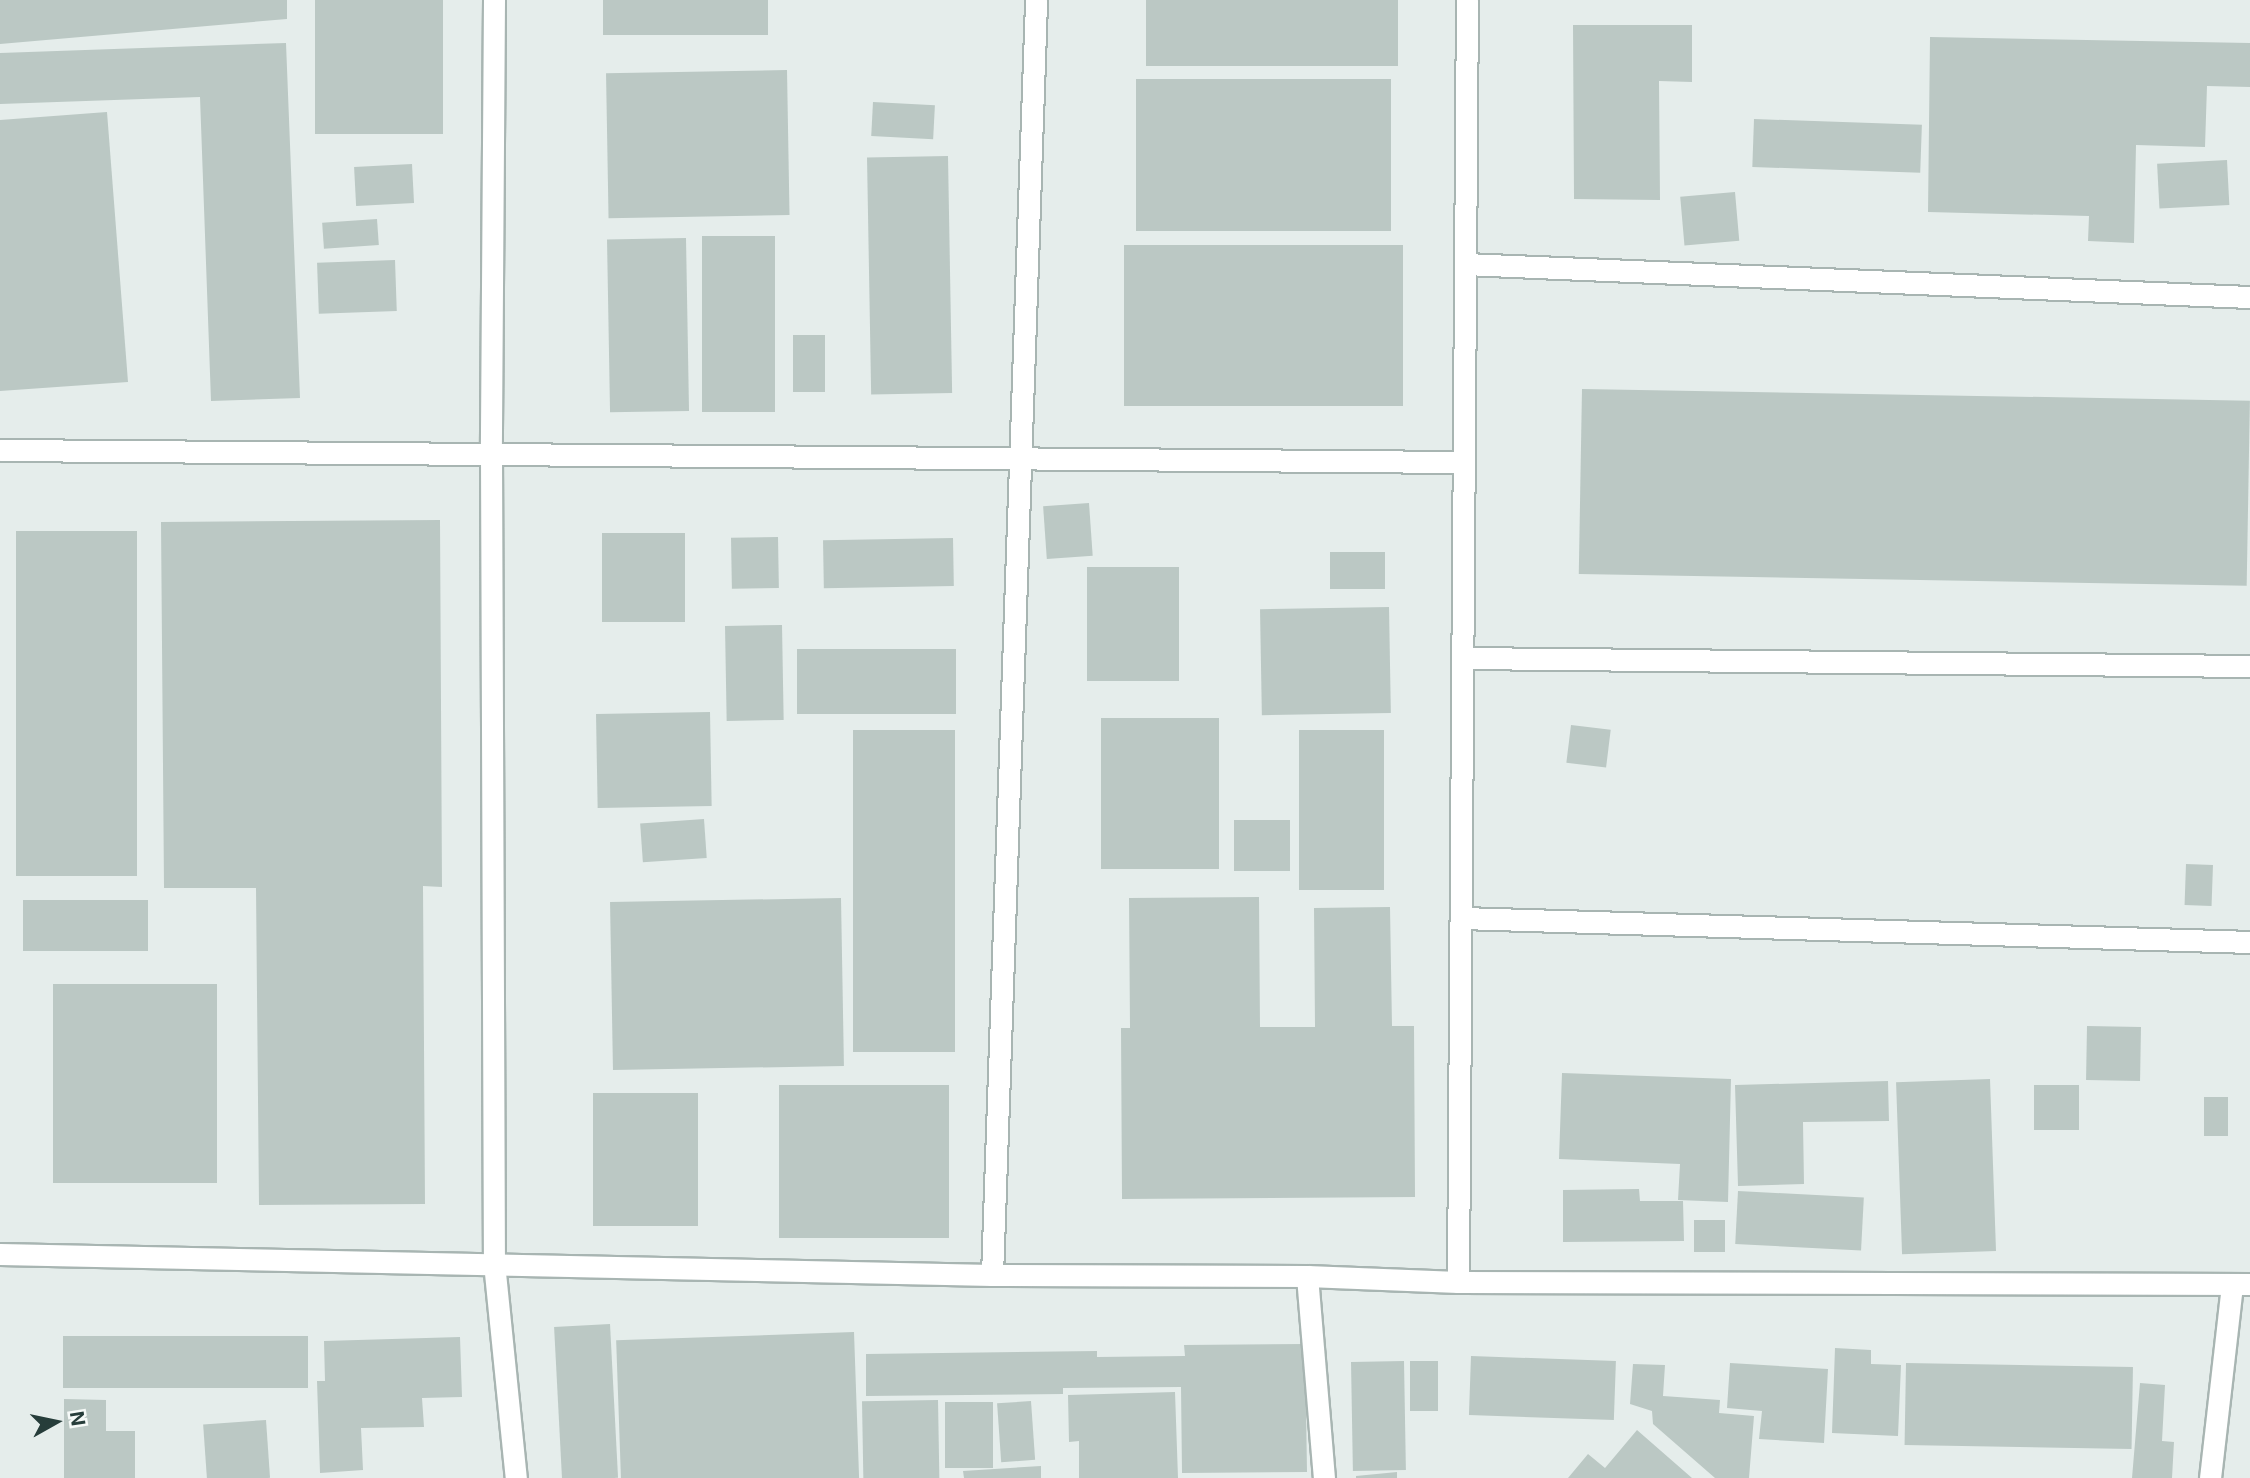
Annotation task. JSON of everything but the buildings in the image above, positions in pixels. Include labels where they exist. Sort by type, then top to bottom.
[{"type":"street","points":[[494,0],[491,454],[494,1263],[516,1478]]},
{"type":"street","points":[[992,1275],[1018,458],[1036,0]]},
{"type":"street","points":[[1458,1282],[1467,0]]},
{"type":"street","points":[[1465,264],[2250,297]]},
{"type":"street","points":[[0,450],[1464,462]]},
{"type":"street","points":[[1462,658],[2250,666]]},
{"type":"street","points":[[1461,918],[2250,942]]},
{"type":"street","points":[[0,1254],[992,1275],[1307,1276],[1458,1282],[2241,1284],[2210,1478]]},
{"type":"street","points":[[1307,1276],[1324,1478]]}]
